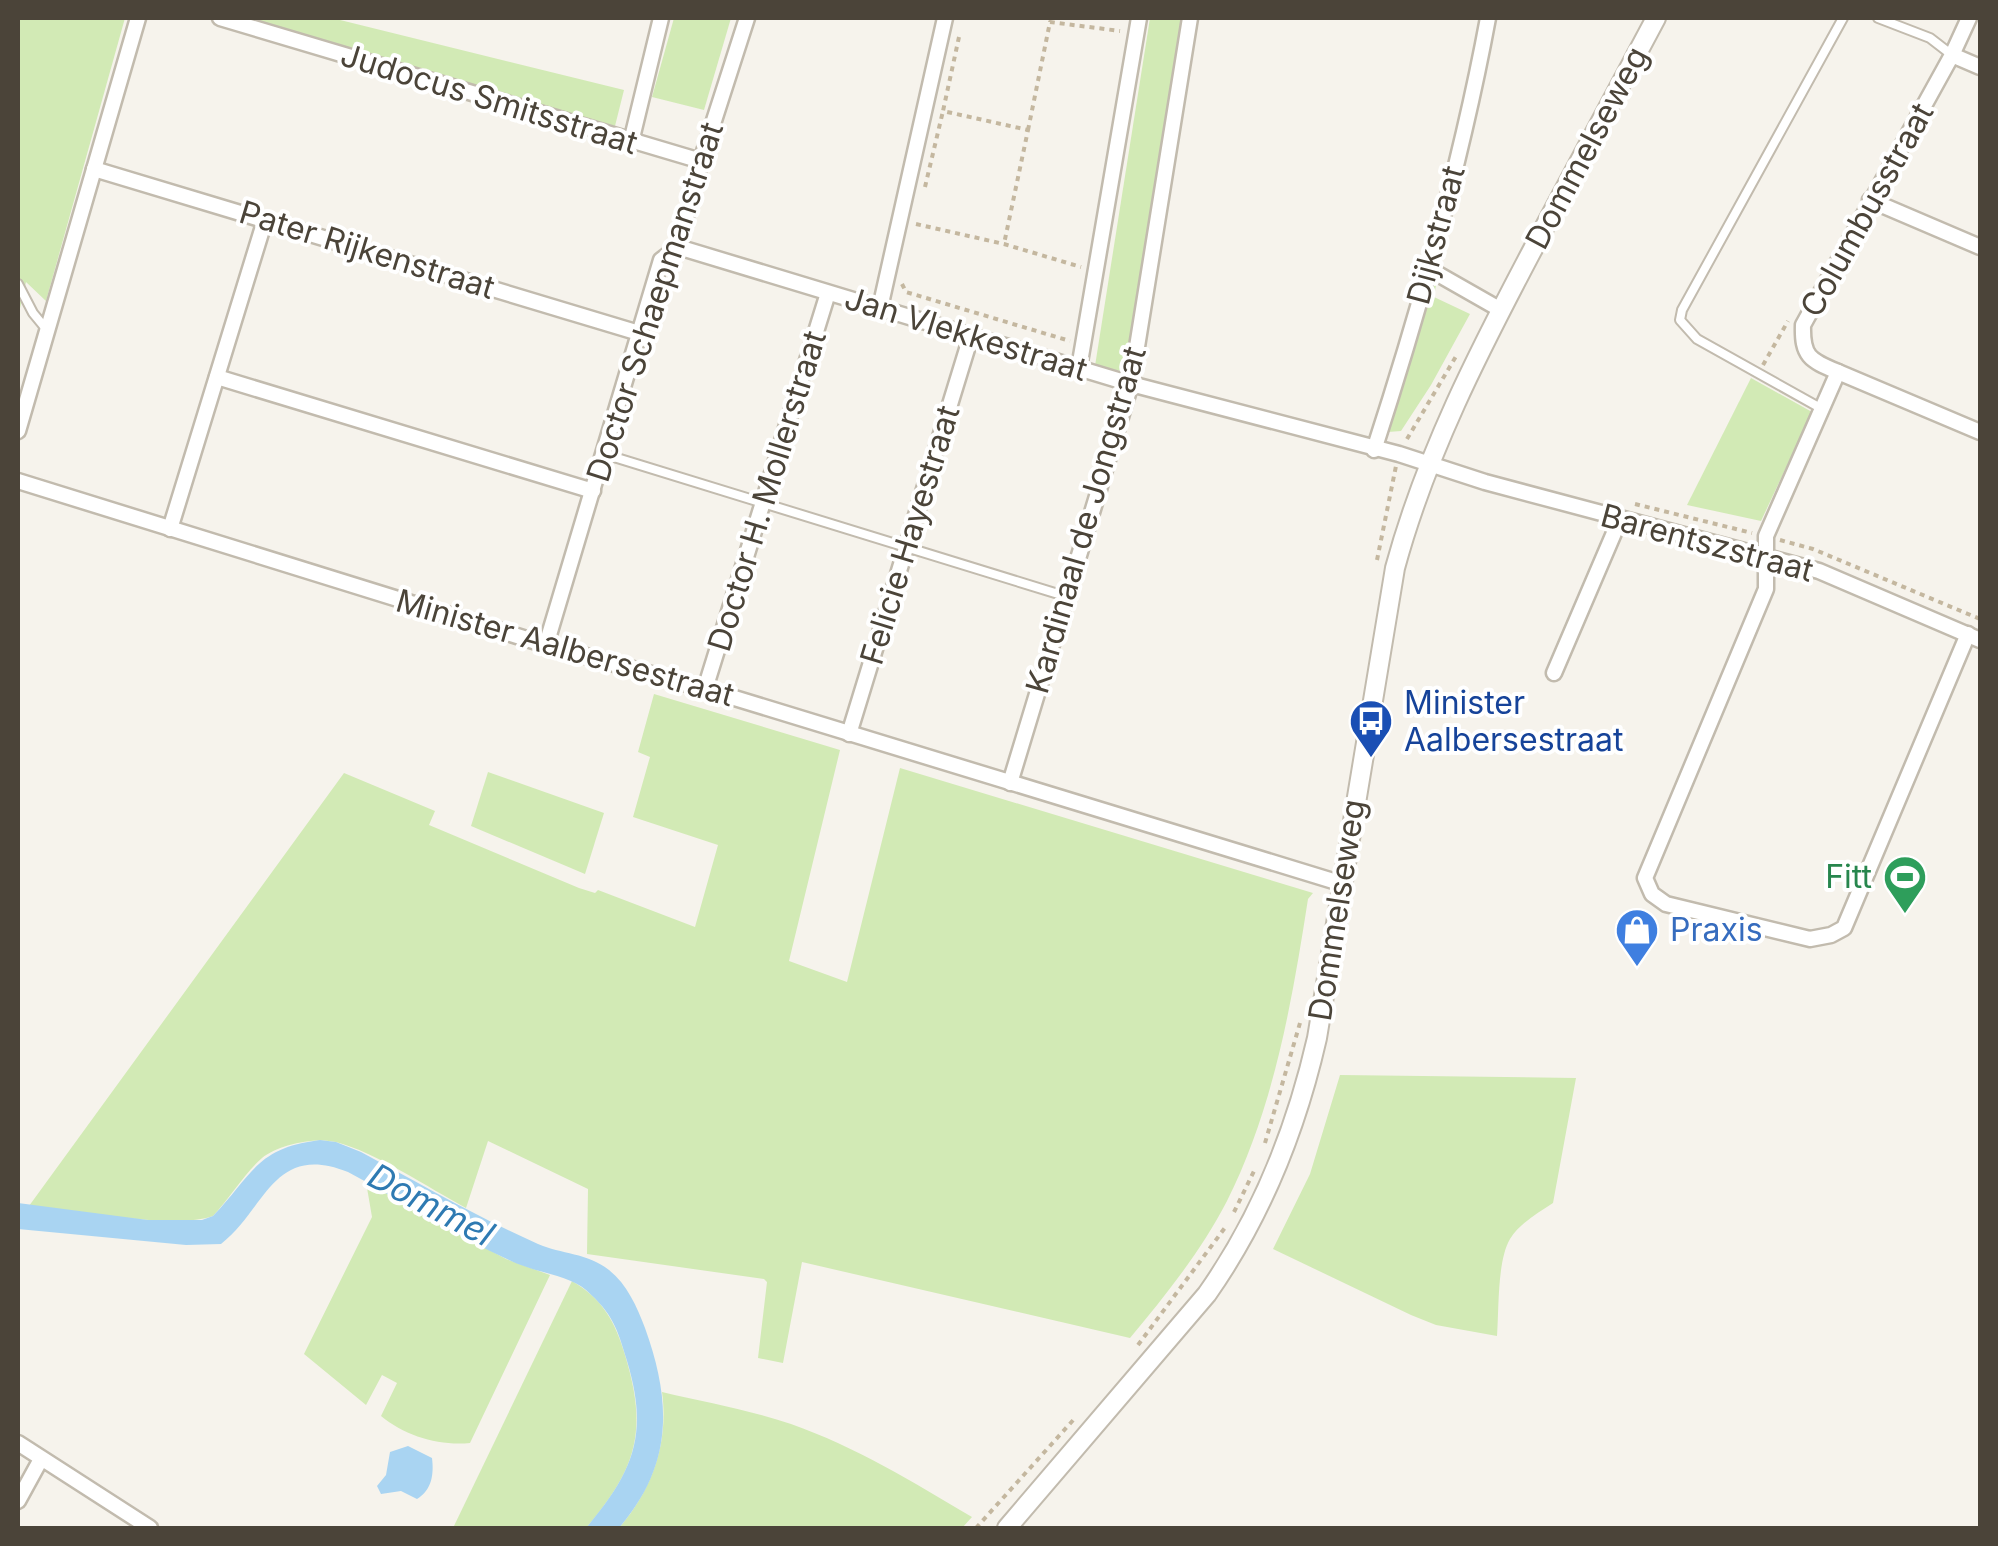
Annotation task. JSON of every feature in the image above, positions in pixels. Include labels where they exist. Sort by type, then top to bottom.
[{"type":"street","points":[[18,431],[138,18]]},
{"type":"street","name":"Judocus Smitsstraat","points":[[220,18],[701,161]]},
{"type":"street","points":[[630,142],[661,18]]},
{"type":"street","name":"Doctor Schaepmanstraat","points":[[546,644],[661,260],[678,247],[747,18]]},
{"type":"street","points":[[880,308],[944,18]]},
{"type":"street","name":"Kardinaal de Jongstraat","points":[[1079,368],[1139,18]]},
{"type":"street","name":"Kardinaal de Jongstraat","points":[[1010,783],[1131,384],[1190,18]]},
{"type":"street","name":"Dijkstraat","points":[[1374,450],[1429,269],[1474,94],[1488,18]]},
{"type":"street","name":"Dommelseweg","points":[[1007,1528],[1206,1294],[1236,1250],[1281,1158],[1304,1094],[1332,960],[1395,568],[1428,462],[1501,310],[1656,18]]},
{"type":"street","name":"Columbusstraat","points":[[1838,372],[1812,360],[1802,346],[1803,326],[1952,56],[1968,18]]},
{"type":"street","points":[[1952,56],[1980,67]]},
{"type":"street","name":"Pater Rijkenstraat","points":[[94,168],[639,332]]},
{"type":"street","points":[[1870,200],[1980,248]]},
{"type":"street","points":[[170,529],[265,220]]},
{"type":"street","name":"Jan Vlekkestraat","points":[[678,247],[1131,384],[1428,462]]},
{"type":"street","points":[[1429,269],[1501,310]]},
{"type":"street","name":"Doctor H. Mollerstraat","points":[[705,689],[828,293]]},
{"type":"street","name":"Felicie Hayestraat","points":[[849,734],[971,336]]},
{"type":"street","points":[[1974,637],[1844,928],[1810,939],[1666,904],[1652,894],[1645,878],[1766,589],[1766,536],[1838,372],[1980,432]]},
{"type":"street","points":[[217,377],[592,491]]},
{"type":"street","name":"Barentszstraat","points":[[1428,462],[1485,482],[1819,571],[1974,637]]},
{"type":"street","name":"Minister Aalbersestraat","points":[[18,481],[1342,884]]},
{"type":"street","points":[[1554,673],[1620,519]]},
{"type":"street","points":[[18,1443],[150,1528]]},
{"type":"street","points":[[18,1501],[42,1458]]},
{"type":"lane","points":[[1824,410],[1697,339],[1680,320],[1843,18]]},
{"type":"lane","points":[[1878,18],[1930,38],[1952,56]]},
{"type":"lane","points":[[18,284],[32,313],[47,330]]},
{"type":"lane","points":[[602,454],[1068,597]]},
{"type":"path","points":[[1004,244],[1051,20],[1129,32]]},
{"type":"path","points":[[925,186],[959,36]]},
{"type":"path","points":[[943,111],[1028,130]]},
{"type":"path","points":[[913,239],[916,224],[1090,269]]},
{"type":"path","points":[[906,269],[902,284],[906,292],[1076,342]]},
{"type":"path","points":[[1375,574],[1399,454]]},
{"type":"path","name":"Dommelseweg","points":[[1261,1155],[1300,1022]]},
{"type":"path","points":[[1139,1344],[1229,1222],[1253,1172]]},
{"type":"path","points":[[976,1528],[1088,1404]]},
{"type":"green space","points":[[18,18],[125,18],[46,301],[26,282],[18,317]]},
{"type":"green space","points":[[243,18],[332,18],[624,90],[615,126]]},
{"type":"green space","points":[[674,18],[731,18],[704,110],[652,97]]},
{"type":"green space","points":[[1150,18],[1181,18],[1126,372],[1095,366]]},
{"type":"green space","points":[[1436,285],[1434,297],[1470,314],[1401,431],[1388,432],[1429,288]]},
{"type":"green space","points":[[1751,378],[1812,412],[1761,521],[1687,505]]},
{"type":"green space","points":[[654,694],[840,750],[789,961],[847,982],[900,768],[1313,893],[1308,899],[1279,1053],[1243,1165],[1206,1237],[1130,1338],[802,1262],[783,1363],[758,1358],[767,1282],[764,1279],[587,1254],[588,1189],[488,1141],[466,1208],[368,1154],[318,1140],[287,1145],[269,1153],[213,1216],[196,1220],[123,1218],[29,1206],[344,773],[435,811],[429,825],[579,888],[595,893],[598,890],[695,927],[718,845],[633,817],[650,757],[638,752]]},
{"type":"green space","points":[[488,772],[604,813],[585,874],[471,826]]},
{"type":"green space","points":[[1340,1075],[1576,1078],[1553,1203],[1519,1228],[1506,1248],[1497,1336],[1436,1325],[1273,1249],[1310,1174]]},
{"type":"green space","points":[[366,1182],[506,1259],[550,1275],[470,1443],[435,1441],[401,1429],[381,1416],[397,1383],[382,1375],[366,1405],[304,1354],[372,1217]]},
{"type":"green space","points":[[572,1281],[606,1312],[625,1355],[636,1406],[633,1448],[627,1467],[586,1528],[453,1528]]},
{"type":"green space","points":[[662,1392],[759,1414],[815,1433],[884,1466],[972,1517],[962,1528],[619,1528],[641,1498],[656,1465],[663,1429]]},
{"type":"water","name":"Dommel","points":[[320,1140],[361,1152],[538,1244],[592,1260],[621,1282],[645,1328],[663,1408],[658,1457],[650,1481],[619,1528],[586,1528],[616,1488],[633,1450],[637,1410],[634,1387],[613,1322],[579,1285],[509,1260],[348,1172],[323,1165],[287,1172],[221,1244],[186,1245],[18,1229],[18,1203],[148,1220],[202,1220],[213,1216],[269,1156]]},
{"type":"water","points":[[408,1446],[432,1458],[429,1486],[417,1499],[401,1491],[381,1494],[377,1486],[386,1475],[390,1452]]},
{"type":"place","name":"Minister Aalbersestraat","points":[[1371,759]]},
{"type":"place","name":"Fitt","points":[[1905,915]]},
{"type":"place","name":"Praxis","points":[[1637,968]]}]
